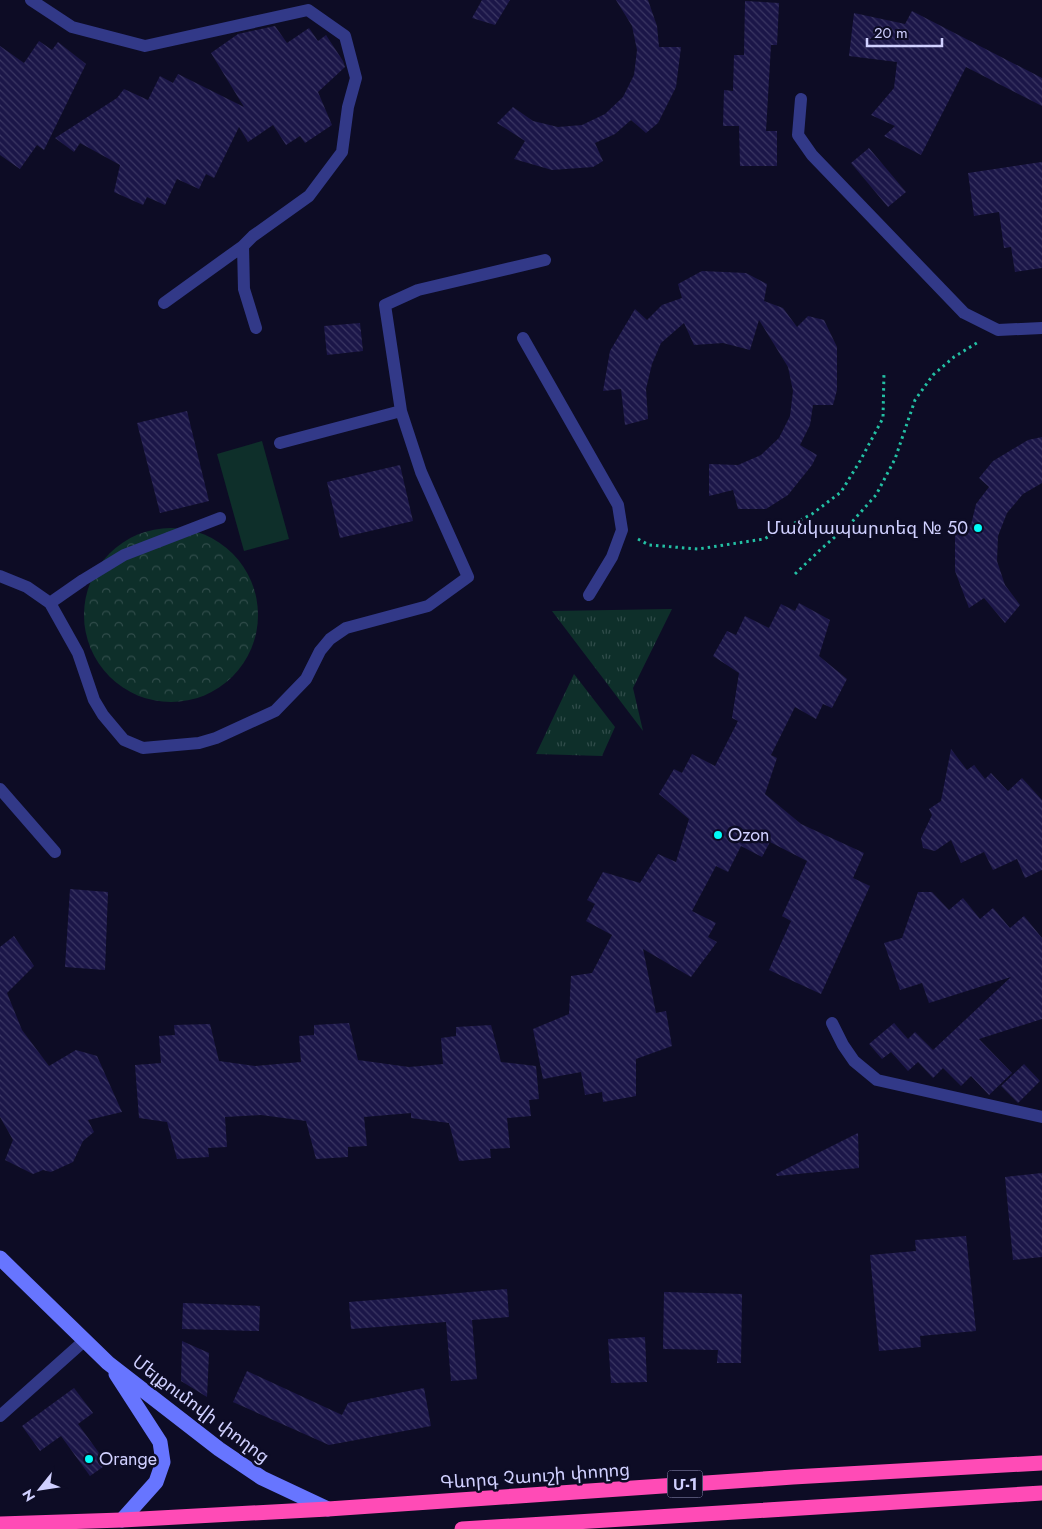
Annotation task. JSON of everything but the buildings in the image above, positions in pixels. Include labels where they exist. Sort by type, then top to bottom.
[{"type":"highway","name":"Գևորգ Չաուշի փողոց","points":[[0,1524],[122,1520],[328,1509],[783,1477],[1042,1462]]},
{"type":"highway","name":"Մ-1","points":[[490,1528],[1042,1494]]},
{"type":"highway","points":[[0,1512],[30,1522]]},
{"type":"highway","points":[[462,1529],[490,1528]]},
{"type":"street","name":"Մելքումովի փողոց","points":[[0,1258],[108,1363],[219,1449],[262,1478],[328,1509]]},
{"type":"street","name":"Մելքումովի փողոց","points":[[108,1363],[160,1442],[163,1462],[156,1482],[122,1520]]},
{"type":"lane","points":[[31,0],[72,27],[145,46],[308,10],[345,36],[356,78],[348,107],[342,152],[309,196],[164,303]]},
{"type":"lane","points":[[801,99],[798,135],[812,155],[964,313],[998,330],[1042,328]]},
{"type":"lane","points":[[243,246],[244,289],[256,328]]},
{"type":"lane","points":[[0,576],[27,587],[50,603],[78,653],[94,700],[103,715],[124,740],[143,748],[199,743],[216,738],[275,711],[306,679],[320,651],[330,639],[346,628],[428,606],[468,578],[421,472],[401,411],[385,305],[418,290],[544,260]]},
{"type":"lane","points":[[523,338],[618,505],[622,530],[612,557],[589,595]]},
{"type":"lane","points":[[280,443],[401,411]]},
{"type":"lane","points":[[50,603],[124,555],[220,518]]},
{"type":"lane","points":[[0,789],[55,852]]},
{"type":"lane","points":[[832,1023],[843,1045],[854,1061],[877,1080],[1042,1117]]},
{"type":"lane","points":[[0,1416],[84,1341]]},
{"type":"path","points":[[795,574],[851,523],[876,495],[895,458],[915,400],[934,375],[954,357],[998,330]]},
{"type":"path","points":[[622,530],[649,545],[698,549],[764,539],[812,514],[841,492],[883,418],[884,372]]},
{"type":"green space","points":[[262,441],[289,539],[244,551],[217,454]]},
{"type":"green space","points":[[180,528],[204,534],[219,542],[233,553],[244,567],[252,582],[257,598],[257,632],[252,648],[244,663],[233,677],[219,688],[204,696],[188,701],[162,702],[138,696],[123,688],[109,677],[98,663],[90,648],[85,632],[84,606],[90,582],[98,567],[109,553],[123,542],[138,534],[154,529]]},
{"type":"green space","points":[[672,609],[633,688],[643,731],[552,611]]},
{"type":"green space","points":[[574,674],[615,727],[602,756],[536,754]]},
{"type":"place","name":"Մանկապարտեզ № 50","points":[[978,528]]},
{"type":"place","name":"Ozon","points":[[718,835]]},
{"type":"place","name":"Orange","points":[[89,1459]]}]
